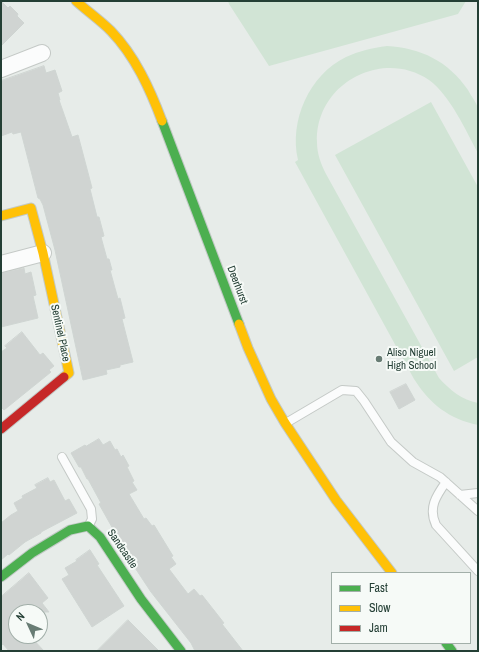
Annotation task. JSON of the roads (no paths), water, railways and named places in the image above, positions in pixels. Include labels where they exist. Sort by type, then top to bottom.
[{"type":"street","name":"Deerhurst","points":[[76,1],[111,31],[131,56],[153,98],[248,348],[272,399],[285,423],[336,500],[391,572]]},
{"type":"street","points":[[1,69],[42,53]]},
{"type":"street","name":"Sentinel Place","points":[[1,216],[31,208],[43,253],[69,373],[1,429]]},
{"type":"street","points":[[1,264],[43,253]]},
{"type":"street","points":[[1,577],[32,553],[51,541],[70,530],[88,526]]},
{"type":"street","name":"Sandcastle","points":[[88,526],[100,537],[141,599],[179,650]]},
{"type":"lane","points":[[285,423],[342,390],[356,391],[391,442],[413,462],[440,477],[478,510]]},
{"type":"lane","points":[[62,457],[91,509],[92,519],[88,526]]},
{"type":"lane","points":[[446,482],[434,502],[432,511],[433,519],[436,525],[478,571]]},
{"type":"lane","points":[[460,495],[478,493]]},
{"type":"place","name":"Aliso Niguel High School","points":[[379,359]]}]
